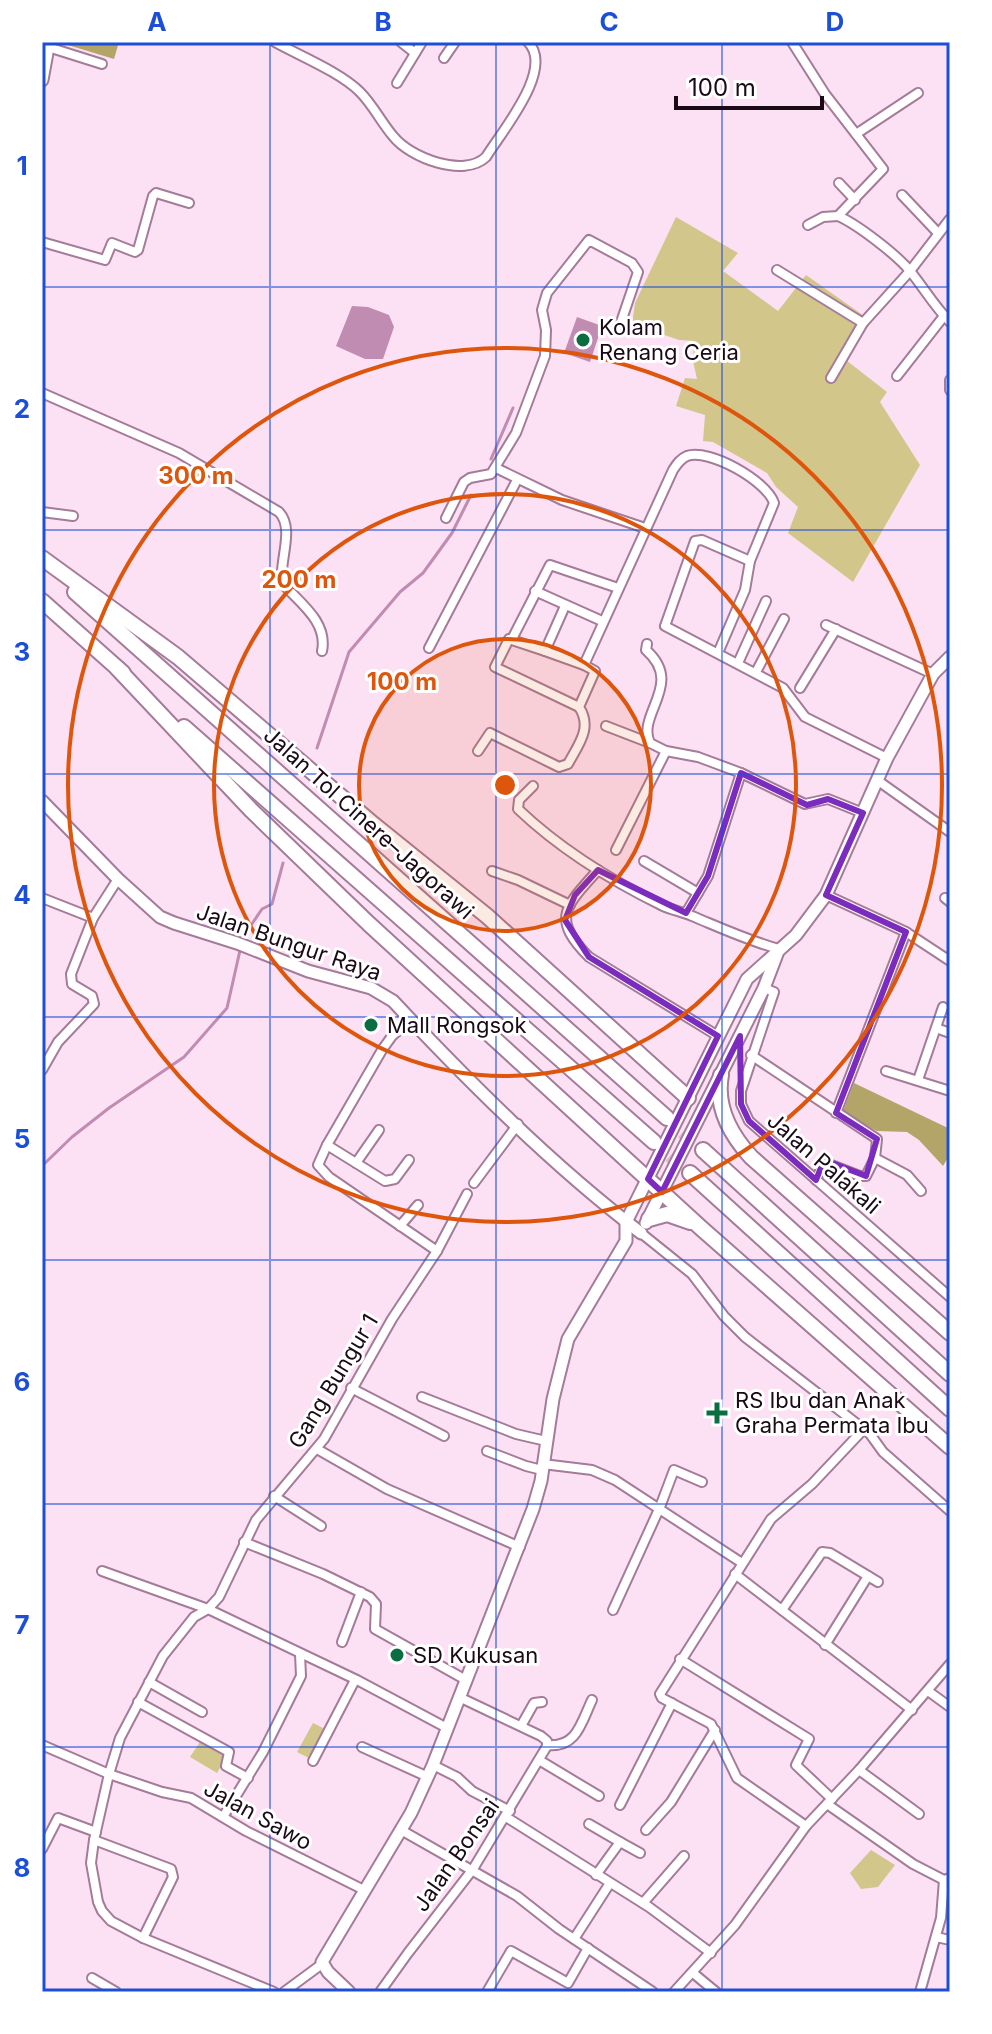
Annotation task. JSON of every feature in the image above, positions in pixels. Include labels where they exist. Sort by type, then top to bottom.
[{"type":"highway","points":[[42,560],[178,657],[373,824],[487,916],[688,1098]]},
{"type":"highway","name":"Jalan Tol Cinere–Jagorawi","points":[[42,560],[667,1118]]},
{"type":"highway","points":[[42,601],[654,1142]]},
{"type":"highway","points":[[117,668],[251,810],[358,914],[701,1228],[950,1447]]},
{"type":"highway","points":[[721,1075],[720,1102],[737,1142],[950,1333]]},
{"type":"highway","points":[[703,1150],[950,1374]]},
{"type":"highway","points":[[690,1173],[950,1409]]},
{"type":"highway","points":[[649,1219],[667,1214],[684,1218],[701,1228]]},
{"type":"street","points":[[275,42],[292,46],[359,91],[402,145],[440,165],[461,166],[479,165],[486,157],[533,82],[536,55],[528,42]]},
{"type":"street","points":[[401,42],[415,53]]},
{"type":"street","points":[[397,83],[422,42]]},
{"type":"street","points":[[444,58],[455,42]]},
{"type":"street","points":[[792,42],[825,94],[883,169],[838,216]]},
{"type":"street","points":[[42,80],[47,44],[102,64]]},
{"type":"street","points":[[856,134],[918,93]]},
{"type":"street","points":[[839,183],[855,200]]},
{"type":"street","points":[[42,242],[105,260],[112,243],[135,252],[138,250],[156,193],[189,203]]},
{"type":"street","points":[[902,195],[938,233]]},
{"type":"street","points":[[808,225],[823,217],[838,216],[910,271],[948,320],[897,376]]},
{"type":"street","points":[[831,378],[863,323],[910,271],[950,219]]},
{"type":"street","points":[[446,518],[464,482],[491,474],[516,433],[545,356],[546,330],[542,310],[547,293],[589,240],[632,263],[638,272],[619,328]]},
{"type":"street","points":[[777,270],[863,323]]},
{"type":"street","points":[[950,380],[950,390]]},
{"type":"street","points":[[42,393],[179,453],[279,512],[286,519],[287,530],[281,561],[282,583],[323,629],[325,639],[322,651]]},
{"type":"street","points":[[584,665],[645,528],[678,462],[688,456],[709,455],[749,477],[773,499],[774,509],[750,561],[745,590],[718,653]]},
{"type":"street","points":[[496,468],[562,500],[645,528]]},
{"type":"street","points":[[429,648],[517,480]]},
{"type":"street","points":[[42,512],[73,516]]},
{"type":"street","points":[[750,561],[702,540],[695,541],[665,623],[669,628],[783,688],[805,717],[887,758]]},
{"type":"street","points":[[478,751],[486,735],[492,733],[559,767],[565,767],[586,730],[584,714],[579,707],[497,670],[495,664],[507,642],[512,639],[548,567],[552,565],[618,588]]},
{"type":"street","points":[[535,591],[602,621]]},
{"type":"street","points":[[738,663],[766,601]]},
{"type":"street","points":[[545,651],[565,606]]},
{"type":"street","points":[[756,672],[784,619]]},
{"type":"street","points":[[826,625],[933,674]]},
{"type":"street","points":[[800,688],[836,629]]},
{"type":"street","points":[[512,639],[593,669],[595,673],[579,707]]},
{"type":"street","points":[[647,644],[646,650],[657,659],[661,670],[661,684],[646,732],[650,743]]},
{"type":"street","points":[[284,1992],[322,1964],[401,1830],[428,1777],[533,1509],[568,1339],[626,1241],[626,1222],[718,1036],[747,979],[796,935],[826,895],[887,758],[933,674],[950,657]]},
{"type":"street","points":[[606,726],[666,751],[698,757],[741,773],[805,804],[828,799],[863,813]]},
{"type":"street","points":[[616,850],[666,751]]},
{"type":"street","points":[[686,913],[708,876],[741,773]]},
{"type":"street","points":[[877,780],[950,832]]},
{"type":"street","points":[[533,786],[519,800],[518,809],[598,870],[666,908],[779,949]]},
{"type":"street","name":"Jalan Bungur Raya","points":[[42,801],[160,917],[308,971],[381,993],[393,1001],[518,1124],[641,1233]]},
{"type":"street","points":[[644,861],[698,893]]},
{"type":"street","points":[[598,870],[570,905],[565,920],[574,942],[589,957],[718,1036]]},
{"type":"street","points":[[492,871],[570,905]]},
{"type":"street","points":[[43,1064],[58,1042],[94,1004],[92,996],[71,982],[93,918],[118,879]]},
{"type":"street","points":[[826,895],[906,932],[950,961]]},
{"type":"street","points":[[42,898],[93,918]]},
{"type":"street","points":[[836,1113],[906,932]]},
{"type":"street","points":[[626,1241],[641,1233],[649,1219],[764,988],[779,949]]},
{"type":"street","points":[[747,979],[764,988]]},
{"type":"street","name":"Jalan Palakali","points":[[764,988],[774,992],[741,1091],[741,1104],[749,1121],[950,1297]]},
{"type":"street","points":[[918,1080],[943,1007]]},
{"type":"street","points":[[411,1020],[392,1036],[382,1050],[319,1161],[322,1170],[437,1251]]},
{"type":"street","points":[[936,1028],[950,1033]]},
{"type":"street","points":[[751,1055],[877,1139],[875,1158],[863,1177],[823,1162],[816,1180]]},
{"type":"street","points":[[886,1071],[950,1091]]},
{"type":"street","points":[[474,1183],[518,1124]]},
{"type":"street","points":[[356,1163],[379,1130]]},
{"type":"street","points":[[327,1145],[385,1181],[395,1179],[409,1160]]},
{"type":"street","points":[[875,1158],[907,1175],[921,1191]]},
{"type":"street","name":"Gang Bungur 1","points":[[143,1938],[111,1921],[102,1911],[92,1874],[95,1836],[120,1738],[174,1642],[194,1617],[208,1609],[225,1587],[244,1542],[274,1496],[317,1449],[392,1319],[437,1251],[467,1194]]},
{"type":"street","points":[[400,1226],[418,1205]]},
{"type":"street","points":[[641,1233],[692,1274],[724,1316],[745,1337],[863,1430],[950,1511]]},
{"type":"street","points":[[351,1388],[444,1436]]},
{"type":"street","points":[[422,1397],[516,1434],[546,1441]]},
{"type":"street","points":[[806,1826],[737,1778],[715,1730],[705,1719],[660,1694],[771,1519],[812,1484],[863,1430]]},
{"type":"street","points":[[317,1449],[387,1489],[520,1547]]},
{"type":"street","points":[[487,1451],[526,1466],[592,1470],[636,1491],[742,1563]]},
{"type":"street","points":[[613,1610],[674,1470],[702,1482]]},
{"type":"street","points":[[274,1496],[321,1526]]},
{"type":"street","points":[[244,1542],[370,1597],[376,1604],[375,1629],[466,1680]]},
{"type":"street","points":[[782,1610],[822,1552],[830,1553],[878,1582]]},
{"type":"street","points":[[102,1571],[208,1609],[447,1728]]},
{"type":"street","points":[[735,1574],[912,1710]]},
{"type":"street","points":[[825,1645],[868,1576]]},
{"type":"street","points":[[342,1642],[361,1592]]},
{"type":"street","points":[[223,1817],[248,1778],[301,1676],[300,1654]]},
{"type":"street","points":[[680,1659],[809,1739],[796,1765],[830,1801],[913,1864],[947,1879],[936,1937],[920,1992]]},
{"type":"street","points":[[674,1992],[711,1953],[806,1826],[859,1770],[950,1664]]},
{"type":"street","points":[[313,1761],[355,1680]]},
{"type":"street","points":[[149,1682],[202,1712]]},
{"type":"street","points":[[928,1691],[950,1707]]},
{"type":"street","points":[[459,1697],[541,1736],[547,1745],[564,1745],[572,1740],[592,1700]]},
{"type":"street","points":[[138,1702],[229,1752],[226,1766],[248,1778]]},
{"type":"street","points":[[521,1726],[534,1703],[542,1702]]},
{"type":"street","points":[[620,1805],[672,1703]]},
{"type":"street","points":[[646,1830],[671,1802],[715,1730]]},
{"type":"street","name":"Jalan Sawo","points":[[42,1745],[109,1774],[191,1798],[293,1856],[364,1890]]},
{"type":"street","name":"Jalan Bonsai","points":[[380,1992],[473,1869],[547,1745]]},
{"type":"street","points":[[362,1747],[428,1777]]},
{"type":"street","points":[[539,1760],[599,1796]]},
{"type":"street","points":[[433,1765],[457,1777],[472,1791],[643,1903],[711,1953]]},
{"type":"street","points":[[859,1770],[919,1814]]},
{"type":"street","points":[[42,1849],[58,1818],[171,1869],[173,1877],[143,1938],[252,1988],[274,1992]]},
{"type":"street","points":[[589,1824],[640,1853]]},
{"type":"street","points":[[401,1830],[517,1896],[653,1992]]},
{"type":"street","points":[[596,1875],[620,1842]]},
{"type":"street","points":[[643,1903],[684,1856]]},
{"type":"street","points":[[574,1939],[610,1883]]},
{"type":"street","points":[[936,1937],[950,1940]]},
{"type":"street","points":[[487,1992],[511,1951],[568,1983],[588,1948]]},
{"type":"street","points":[[322,1964],[349,1992]]},
{"type":"street","points":[[693,1973],[716,1992]]},
{"type":"street","points":[[92,1978],[116,1992]]},
{"type":"highlighted area","points":[[741,773],[807,805],[828,799],[863,813],[826,895],[906,932],[836,1113],[877,1139],[866,1176],[824,1160],[816,1180],[749,1121],[741,1104],[740,1036],[662,1192],[648,1179],[718,1036],[589,957],[565,920],[575,895],[598,870],[686,913],[708,876]]},
{"type":"shaded area","points":[[58,42],[119,42],[114,59]]},
{"type":"shaded area","points":[[676,217],[738,253],[723,271],[778,311],[806,275],[867,318],[842,357],[887,392],[880,402],[920,465],[853,582],[788,533],[798,507],[776,487],[767,473],[713,442],[703,441],[705,415],[676,406],[685,378],[697,379],[693,361],[694,341],[679,340],[632,324],[635,303]]},
{"type":"shaded area","points":[[352,306],[368,307],[389,315],[394,327],[383,359],[365,359],[336,346]]},
{"type":"shaded area","name":"Kolam Renang Ceria","points":[[577,317],[602,326],[590,362],[564,353]]},
{"type":"shaded area","points":[[854,1083],[950,1129],[950,1154],[943,1166],[919,1140],[907,1132],[877,1131],[842,1114]]},
{"type":"shaded area","points":[[313,1723],[327,1730],[309,1758],[297,1752]]},
{"type":"shaded area","points":[[200,1742],[226,1757],[217,1773],[190,1757]]},
{"type":"shaded area","points":[[871,1850],[895,1865],[878,1887],[861,1889],[850,1873]]},
{"type":"waterway","points":[[491,459],[513,408]]},
{"type":"waterway","points":[[317,748],[349,652],[400,592],[423,573],[452,533],[471,495]]},
{"type":"waterway","points":[[42,1166],[109,1108],[184,1057],[227,1008],[243,937],[262,909],[272,904],[283,863]]},
{"type":"tunnel","points":[[667,1118],[703,1150]]},
{"type":"tunnel","points":[[654,1142],[690,1173]]},
{"type":"place","name":"Kolam Renang Ceria","points":[[583,340]]},
{"type":"place","name":"Mall Rongsok","points":[[371,1025]]},
{"type":"place","name":"RS Ibu dan Anak Graha Permata Ibu","points":[[717,1413]]},
{"type":"place","name":"SD Kukusan","points":[[397,1655]]}]
